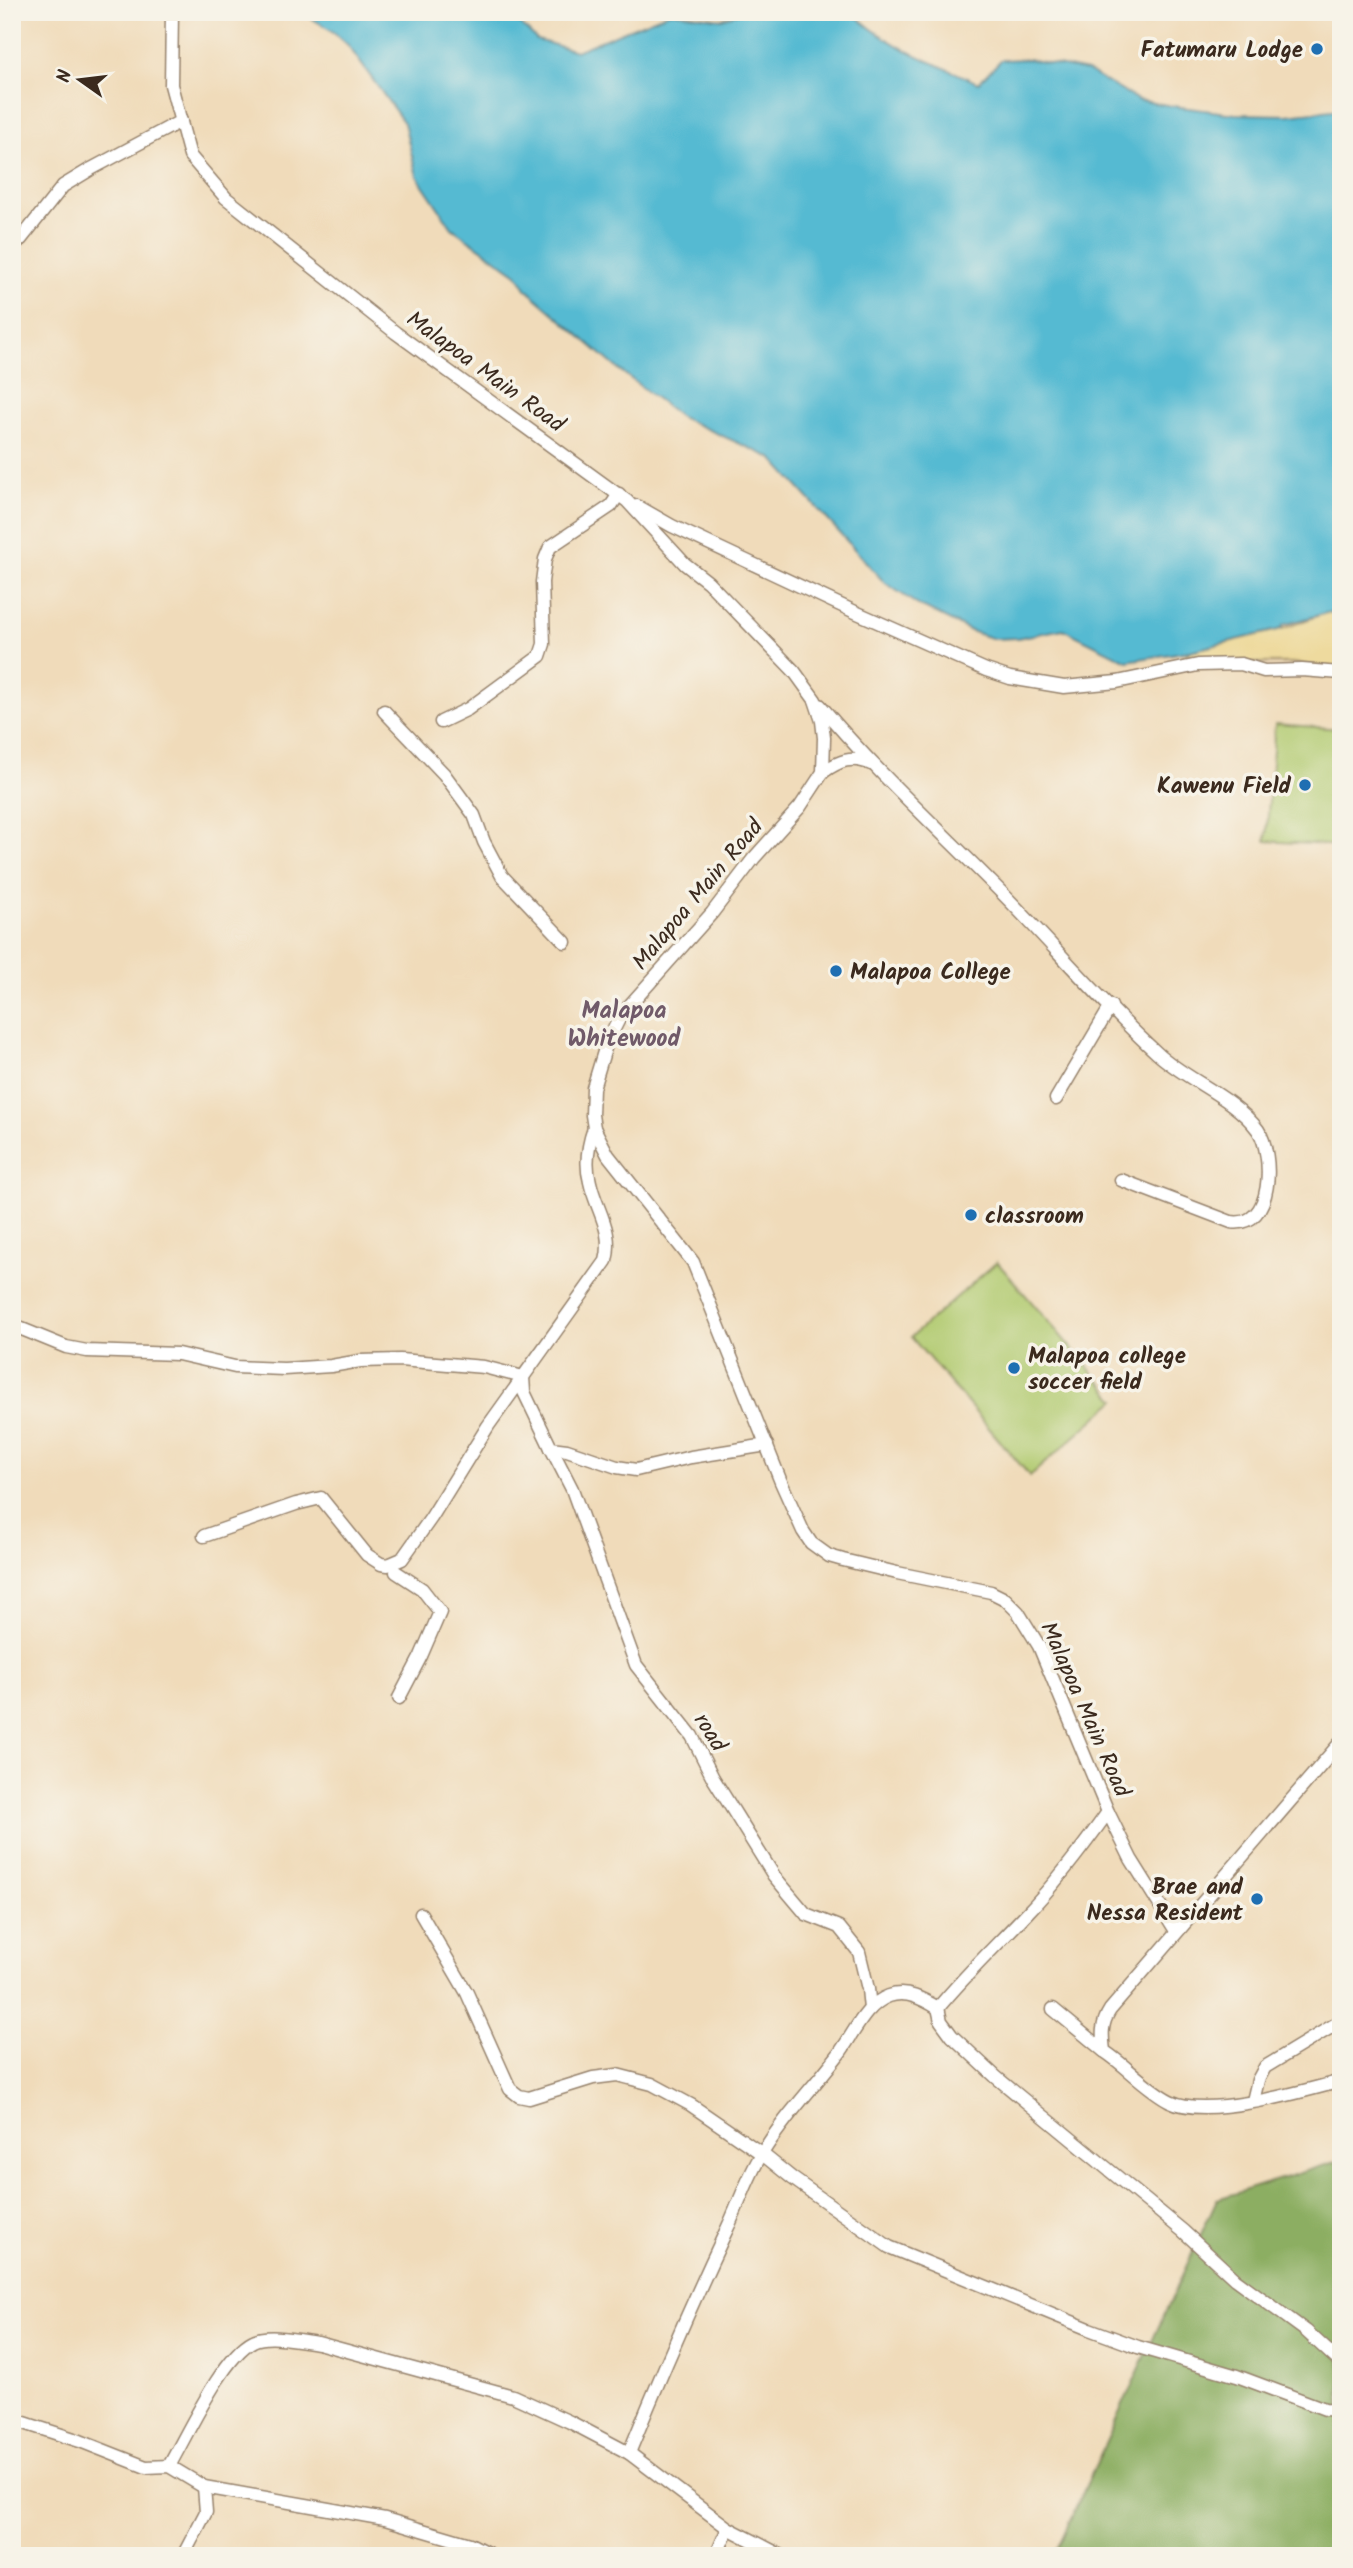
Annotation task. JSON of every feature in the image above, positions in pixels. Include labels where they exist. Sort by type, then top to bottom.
[{"type":"street","name":"Malapoa Main Road","points":[[172,12],[171,85],[190,156],[226,198],[396,333],[623,498],[685,564],[752,625],[794,671],[815,700],[824,738],[823,772],[800,807],[754,859],[712,913],[621,1015],[606,1045],[593,1088],[594,1128],[608,1155],[693,1262],[803,1531],[819,1550],[830,1556],[990,1592],[1005,1599],[1018,1612],[1039,1646],[1108,1812],[1131,1859],[1176,1931]]},
{"type":"street","points":[[12,246],[21,239],[63,186],[181,121]]},
{"type":"street","points":[[441,722],[468,709],[540,656],[544,644],[542,582],[545,559],[550,547],[623,498],[671,526],[853,611],[1010,678],[1064,687],[1117,682],[1198,665],[1241,664],[1264,671],[1341,673]]},
{"type":"street","points":[[815,700],[858,750],[1158,1054],[1231,1105],[1253,1124],[1272,1156],[1260,1210],[1255,1218],[1239,1223],[1224,1220],[1121,1180]]},
{"type":"street","points":[[384,710],[444,774],[469,808],[487,850],[502,876],[565,942]]},
{"type":"street","points":[[823,772],[838,762],[850,759],[863,760],[877,767]]},
{"type":"street","points":[[1056,1099],[1111,1006]]},
{"type":"street","points":[[204,1536],[321,1498],[368,1555],[381,1564],[388,1565],[402,1559],[431,1518],[473,1449],[606,1261],[609,1240],[606,1225],[587,1170],[589,1142],[594,1128]]},
{"type":"street","points":[[12,1325],[65,1347],[87,1351],[178,1354],[235,1367],[284,1369],[400,1360],[484,1367],[523,1377]]},
{"type":"street","name":"road","points":[[523,1377],[524,1392],[572,1489],[636,1665],[692,1736],[713,1778],[774,1876],[806,1914],[839,1927],[859,1952],[870,2009]]},
{"type":"street","points":[[551,1448],[636,1470],[691,1457],[767,1445]]},
{"type":"street","points":[[396,1572],[422,1589],[440,1612],[399,1698]]},
{"type":"street","points":[[1104,2051],[1104,2019],[1176,1931],[1339,1747]]},
{"type":"street","points":[[1108,1812],[1062,1873],[939,2008],[941,2021],[952,2036],[996,2077],[1183,2231],[1235,2279],[1306,2331],[1341,2363]]},
{"type":"street","points":[[421,1914],[467,1993],[510,2089],[519,2096],[540,2096],[605,2076],[638,2079],[691,2105],[888,2247],[1138,2347],[1237,2375],[1325,2409],[1341,2410]]},
{"type":"street","points":[[629,2453],[677,2336],[761,2153],[785,2119],[839,2054],[870,2009],[891,1995],[907,1994],[939,2008]]},
{"type":"street","points":[[1054,2009],[1157,2093],[1172,2102],[1200,2108],[1254,2101],[1341,2081]]},
{"type":"street","points":[[1254,2101],[1258,2080],[1265,2067],[1341,2021]]},
{"type":"street","points":[[169,2466],[229,2361],[254,2340],[285,2338],[318,2343],[513,2396],[629,2453],[728,2528],[782,2556]]},
{"type":"street","points":[[12,2419],[80,2441],[146,2467],[169,2466],[204,2487],[385,2519],[470,2544],[493,2556]]},
{"type":"street","points":[[183,2556],[206,2512],[204,2487]]},
{"type":"street","points":[[716,2556],[728,2528]]},
{"type":"green space","name":"Kawenu Field","points":[[1275,724],[1341,729],[1341,846],[1266,841]]},
{"type":"green space","name":"Malapoa college soccer field","points":[[997,1262],[1116,1400],[1030,1476],[911,1337]]},
{"type":"green space","points":[[1341,2160],[1341,2556],[1054,2556],[1217,2199]]},
{"type":"sand","points":[[1330,611],[1341,616],[1341,669],[1291,663],[1177,664],[1190,651],[1282,629]]},
{"type":"water","points":[[301,12],[508,12],[537,40],[576,51],[671,12],[722,19],[742,12],[852,12],[895,44],[978,83],[1001,60],[1028,59],[1087,71],[1138,100],[1172,106],[1235,114],[1287,115],[1341,109],[1341,616],[1330,612],[1283,625],[1282,629],[1190,651],[1127,661],[1063,629],[1017,638],[994,639],[973,632],[918,605],[884,582],[772,458],[680,417],[617,368],[527,290],[517,274],[452,228],[417,176],[404,123],[347,44],[331,30]]},
{"type":"place","name":"Fatumaru Lodge","points":[[1317,49]]},
{"type":"place","name":"Kawenu Field","points":[[1305,785]]},
{"type":"place","name":"Malapoa College","points":[[836,971]]},
{"type":"place","name":"classroom","points":[[971,1215]]},
{"type":"place","name":"Malapoa college soccer field","points":[[1014,1368]]},
{"type":"place","name":"Brae and Nessa Resident","points":[[1257,1899]]},
{"type":"district","name":"Malapoa Whitewood","points":[[624,1024]]}]
